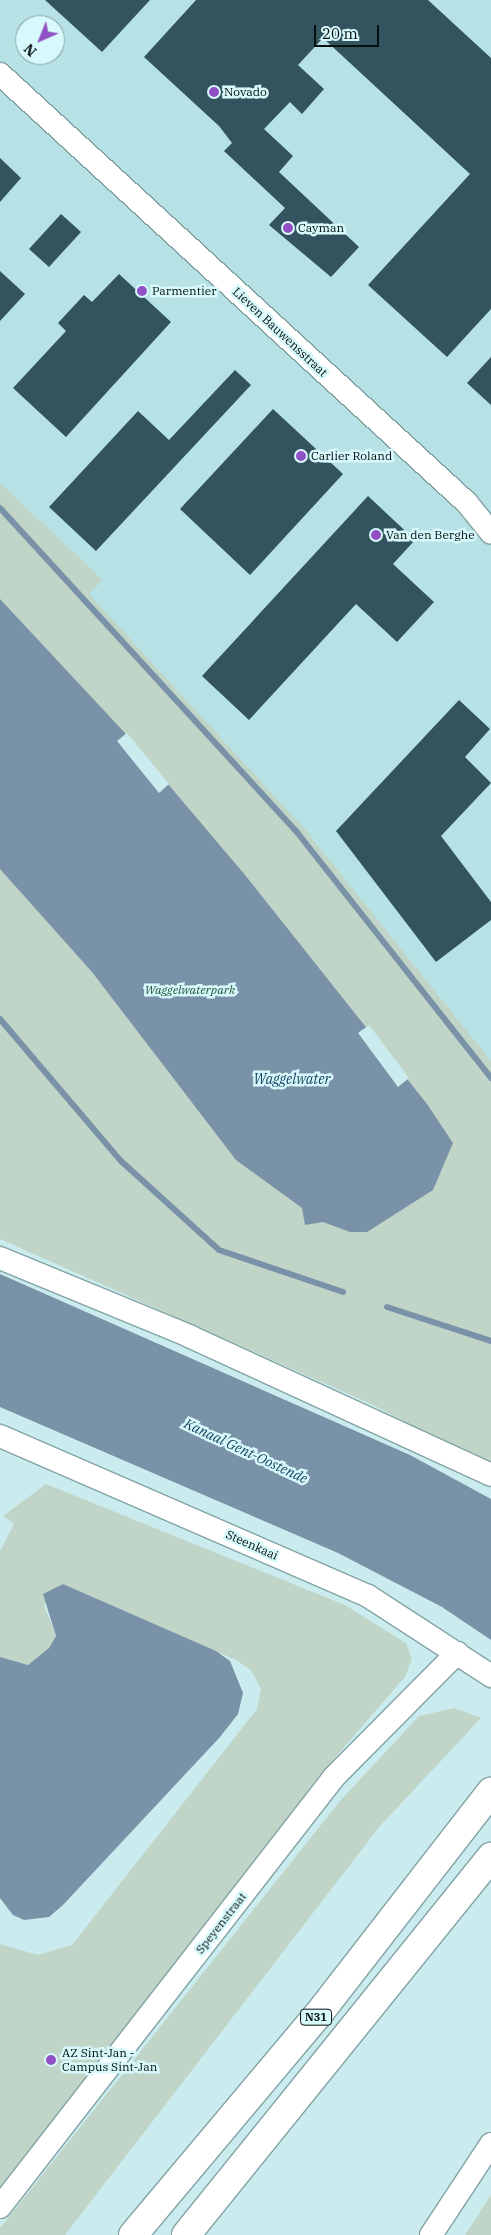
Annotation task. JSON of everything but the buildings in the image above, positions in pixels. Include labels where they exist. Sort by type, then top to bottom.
[{"type":"highway","name":"N31","points":[[133,2235],[317,2016],[491,1792]]},
{"type":"highway","points":[[186,2235],[491,1856]]},
{"type":"street","name":"Lieven Bauwensstraat","points":[[0,74],[467,503],[491,532]]},
{"type":"street","points":[[0,1258],[189,1336],[491,1475]]},
{"type":"street","name":"Steenkaai","points":[[0,1436],[368,1596],[491,1676]]},
{"type":"street","name":"Speyenstraat","points":[[0,2207],[334,1778],[457,1653]]},
{"type":"street","points":[[431,2235],[491,2144]]},
{"type":"shaded area","points":[[0,0],[491,0],[491,1061],[304,828],[88,593],[103,580],[0,483]]},
{"type":"green space","name":"Waggelwaterpark","points":[[0,483],[103,580],[89,594],[304,828],[491,1061],[491,1468],[373,1405],[0,1239]]},
{"type":"green space","points":[[46,1484],[345,1605],[406,1643],[412,1659],[405,1677],[326,1768],[0,2194],[0,1944],[38,1955],[72,1945],[257,1709],[261,1689],[251,1670],[236,1660],[63,1584],[44,1605],[56,1636],[49,1648],[28,1665],[0,1657],[0,1551],[14,1524],[3,1516]]},
{"type":"green space","points":[[454,1708],[481,1718],[380,1826],[65,2235],[0,2235],[0,2228],[340,1801],[419,1716]]},
{"type":"green space","points":[[491,2195],[491,2235],[465,2235]]},
{"type":"water","name":"Waggelwater","points":[[0,599],[124,732],[245,875],[427,1104],[453,1143],[433,1190],[367,1232],[350,1232],[323,1222],[305,1225],[302,1208],[236,1160],[92,972],[0,869]]},
{"type":"water","name":"Kanaal Gent-Oostende","points":[[0,1274],[410,1455],[491,1499],[491,1640],[442,1607],[338,1553],[0,1407]]},
{"type":"water","points":[[63,1584],[216,1651],[230,1661],[243,1693],[238,1714],[220,1737],[63,1905],[49,1917],[24,1920],[13,1915],[0,1898],[0,1657],[28,1665],[49,1648],[56,1636],[43,1594]]},
{"type":"pier","points":[[127,733],[169,784],[159,793],[117,741]]},
{"type":"pier","points":[[369,1025],[409,1078],[398,1087],[358,1033]]},
{"type":"waterway","points":[[0,508],[296,831],[491,1078]]},
{"type":"waterway","points":[[0,1019],[121,1161],[219,1250],[343,1292]]},
{"type":"waterway","points":[[387,1307],[491,1341]]},
{"type":"place","name":"Novado","points":[[214,92]]},
{"type":"place","name":"Cayman","points":[[288,228]]},
{"type":"place","name":"Parmentier","points":[[142,291]]},
{"type":"place","name":"Carlier Roland","points":[[301,456]]},
{"type":"place","name":"Van den Berghe","points":[[376,535]]},
{"type":"place","name":"AZ Sint-Jan - Campus Sint-Jan","points":[[51,2060]]}]
